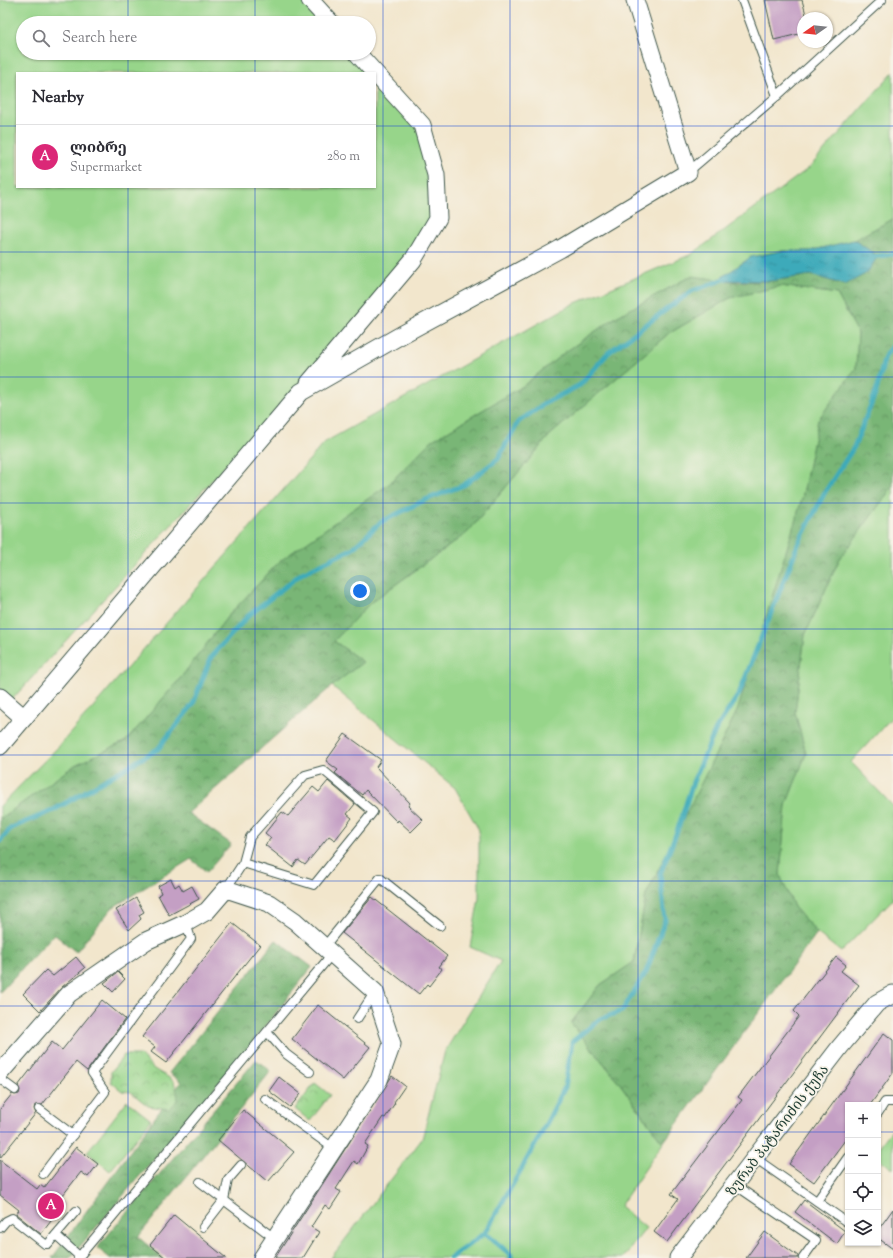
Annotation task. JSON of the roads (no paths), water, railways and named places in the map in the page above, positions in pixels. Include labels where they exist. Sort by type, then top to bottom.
[{"type":"street","points":[[310,0],[324,16]]},
{"type":"street","points":[[301,392],[403,334],[560,249],[688,172],[635,0]]},
{"type":"street","points":[[363,60],[374,72]]},
{"type":"street","points":[[0,746],[413,260],[438,218],[436,174],[422,125],[376,74]]},
{"type":"street","points":[[0,697],[24,718]]},
{"type":"street","points":[[0,1074],[70,994],[146,940],[186,923],[207,911],[226,889],[269,903],[295,921],[375,992],[392,1044],[379,1080],[262,1258]]},
{"type":"street","name":"ზურაბ პატარიძის ქუჩა","points":[[678,1258],[840,1047],[877,1003],[893,994]]},
{"type":"lane","points":[[742,0],[777,96]]},
{"type":"lane","points":[[688,172],[777,96],[882,0]]},
{"type":"lane","points":[[226,889],[243,863],[250,837],[305,775],[323,770],[373,812],[314,885],[243,863]]},
{"type":"lane","points":[[56,1235],[78,1257],[267,1032],[380,878],[440,926]]},
{"type":"lane","points":[[43,1174],[105,1092],[92,1073],[191,939],[186,923]]},
{"type":"lane","points":[[357,1018],[375,992]]},
{"type":"lane","points":[[267,1032],[286,1054],[310,1072]]},
{"type":"lane","points":[[0,1079],[14,1090]]},
{"type":"lane","points":[[265,1099],[333,1148]]},
{"type":"lane","points":[[881,1108],[885,1102],[893,1102]]},
{"type":"lane","points":[[39,1109],[73,1135]]},
{"type":"lane","points":[[755,1158],[845,1221]]},
{"type":"lane","points":[[818,1201],[845,1161]]},
{"type":"lane","points":[[203,1227],[224,1200],[228,1180],[241,1165]]},
{"type":"lane","points":[[200,1182],[274,1238]]},
{"type":"lane","points":[[735,1185],[816,1240],[805,1256],[814,1258]]},
{"type":"lane","points":[[0,1228],[6,1221],[12,1218],[45,1244],[50,1242],[76,1211]]},
{"type":"water","points":[[854,240],[878,256],[867,273],[845,285],[811,275],[770,281],[718,280],[751,257],[781,251],[810,251]]},
{"type":"waterway","points":[[873,257],[893,254]]},
{"type":"waterway","points":[[0,841],[11,828],[52,811],[158,749],[193,704],[211,657],[248,616],[302,573],[352,549],[381,522],[425,500],[464,485],[498,459],[518,422],[547,402],[580,385],[608,353],[692,291],[725,279]]},
{"type":"waterway","points":[[450,1258],[485,1233],[539,1138],[565,1087],[572,1042],[600,1019],[622,1011],[646,972],[665,920],[660,874],[678,829],[693,782],[716,729],[739,694],[799,542],[825,492],[854,447],[876,392],[885,356],[893,346]]},
{"type":"waterway","points":[[485,1233],[511,1255],[511,1258]]},
{"type":"place","name":"ლიბრე","points":[[51,1206]]}]
